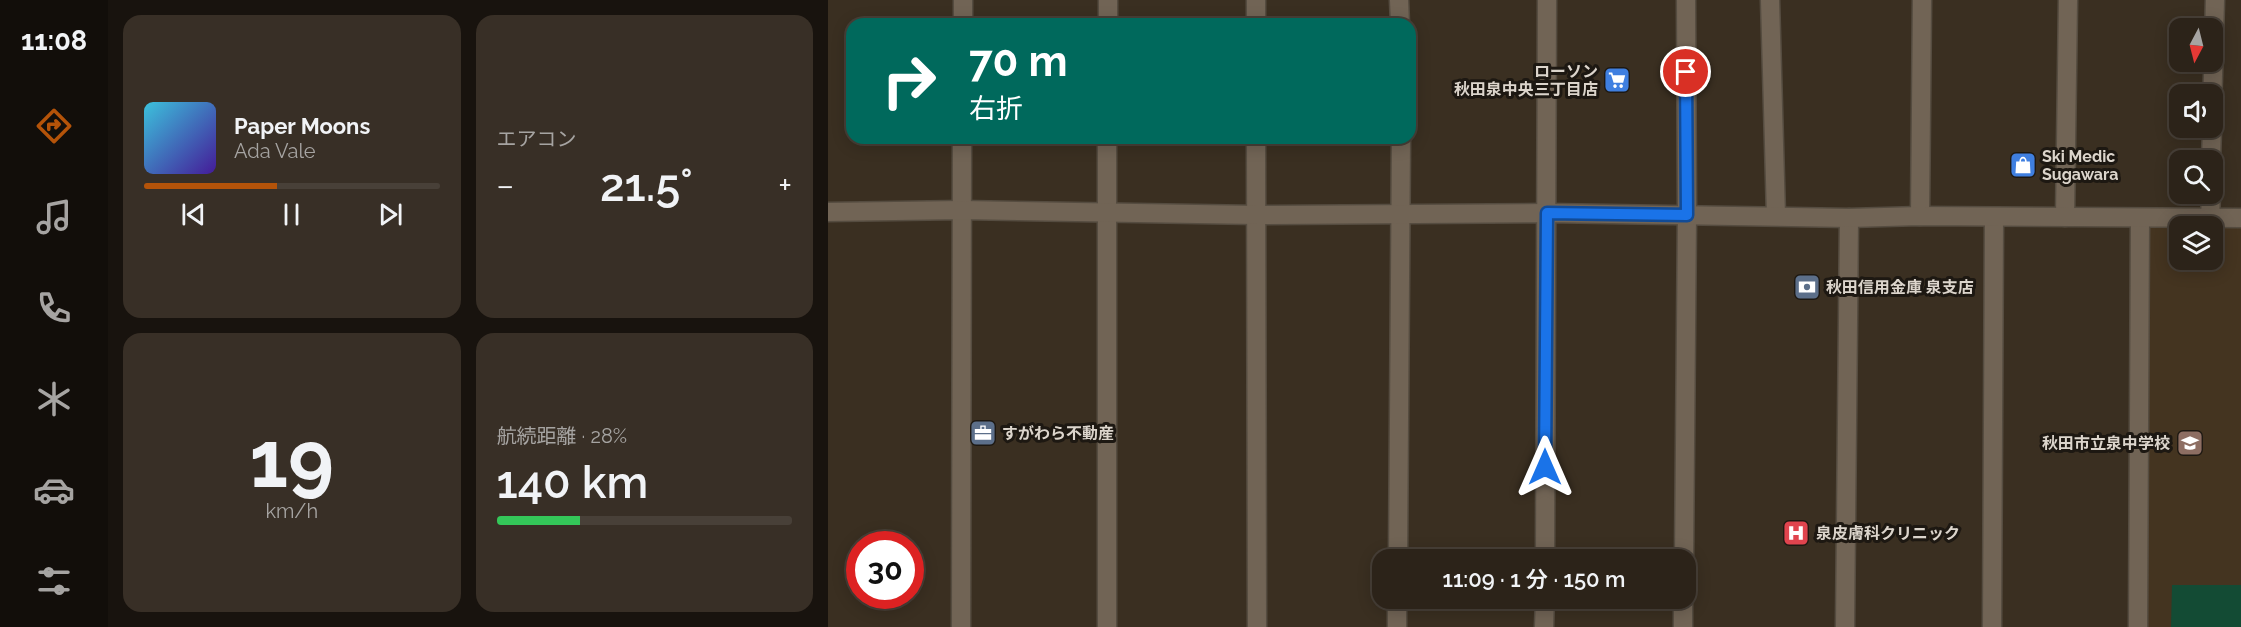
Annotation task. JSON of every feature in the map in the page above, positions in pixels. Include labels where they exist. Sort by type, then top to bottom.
[{"type":"street","points":[[963,0],[963,18]]},
{"type":"street","points":[[1108,0],[1108,18]]},
{"type":"street","points":[[1256,0],[1256,18]]},
{"type":"street","points":[[1400,0],[1400,18]]},
{"type":"street","points":[[1545,549],[1547,0]]},
{"type":"street","points":[[1684,549],[1686,0]]},
{"type":"street","points":[[1770,0],[1776,216]]},
{"type":"street","points":[[1920,216],[1922,0]]},
{"type":"street","points":[[2065,217],[2068,0]]},
{"type":"street","points":[[2213,84],[2215,0]]},
{"type":"street","points":[[961,627],[962,144]]},
{"type":"street","points":[[1107,144],[1107,627]]},
{"type":"street","points":[[1256,144],[1257,627]]},
{"type":"street","points":[[1398,549],[1401,144]]},
{"type":"street","points":[[828,212],[962,210],[1257,215],[1547,213],[1850,218],[1920,216],[2169,218]]},
{"type":"street","points":[[1845,627],[1850,218]]},
{"type":"street","points":[[1992,627],[1994,218]]},
{"type":"street","points":[[2138,627],[2140,218]]},
{"type":"street","points":[[2223,218],[2241,218]]},
{"type":"street","points":[[1397,609],[1397,627]]},
{"type":"street","points":[[1544,627],[1545,609]]},
{"type":"street","points":[[1683,609],[1683,627]]},
{"type":"shaded area","name":"秋田市立泉中学校","points":[[2140,218],[2169,218],[2169,270],[2223,270],[2223,218],[2241,218],[2241,627],[2138,627]]},
{"type":"green space","points":[[2172,585],[2241,585],[2241,627],[2171,627]]},
{"type":"place","name":"ローソン 秋田泉中央三丁目店","points":[[1617,80]]},
{"type":"place","name":"Ski Medic Sugawara","points":[[2023,165]]},
{"type":"place","name":"秋田信用金庫 泉支店","points":[[1807,287]]},
{"type":"place","name":"すがわら不動産","points":[[983,433]]},
{"type":"place","name":"秋田市立泉中学校","points":[[2190,443]]},
{"type":"place","name":"泉皮膚科クリニック","points":[[1796,533]]},
{"type":"route","points":[[1545,467],[1547,213],[1687,215],[1686,72]]}]
